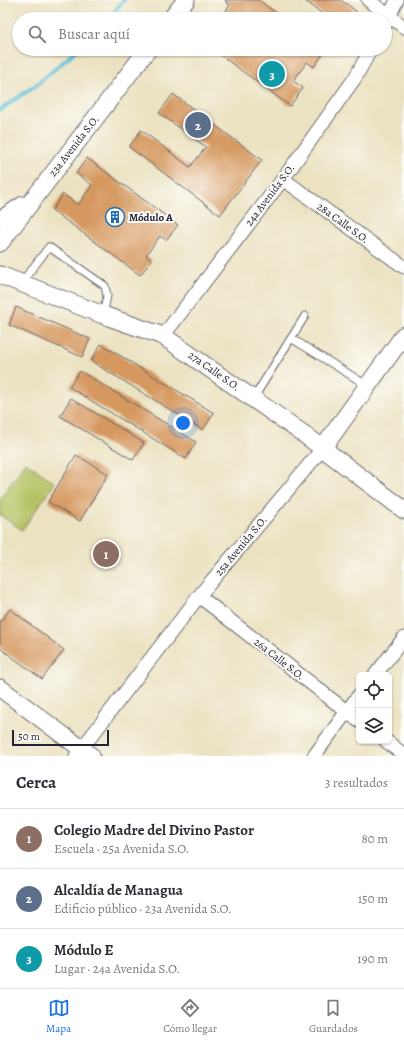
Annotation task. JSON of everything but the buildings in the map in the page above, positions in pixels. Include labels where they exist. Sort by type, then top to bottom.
[{"type":"street","points":[[177,12],[186,0]]},
{"type":"street","points":[[368,0],[379,12]]},
{"type":"street","points":[[391,12],[397,0]]},
{"type":"street","points":[[392,23],[404,27]]},
{"type":"street","name":"23a Avenida S.O.","points":[[0,243],[143,56]]},
{"type":"street","name":"24a Avenida S.O.","points":[[162,336],[283,179],[355,78],[367,56]]},
{"type":"street","name":"28a Calle S.O.","points":[[283,179],[404,268]]},
{"type":"street","points":[[0,220],[34,199]]},
{"type":"street","name":"27a Calle S.O.","points":[[0,275],[162,336],[323,448],[404,510]]},
{"type":"street","name":"25a Avenida S.O.","points":[[83,754],[199,596],[323,448],[404,335]]},
{"type":"street","name":"26a Calle S.O.","points":[[199,596],[356,719]]},
{"type":"street","points":[[377,672],[404,638]]},
{"type":"street","points":[[0,688],[83,754]]},
{"type":"street","points":[[314,756],[356,699]]},
{"type":"street","points":[[390,744],[404,755]]},
{"type":"lane","points":[[21,283],[49,247],[105,286],[107,296],[103,315]]},
{"type":"lane","points":[[253,399],[305,316]]},
{"type":"lane","points":[[291,338],[368,386]]},
{"type":"green space","points":[[26,462],[55,483],[22,530],[0,515],[0,499]]},
{"type":"waterway","points":[[114,12],[124,0]]},
{"type":"waterway","points":[[0,110],[40,82],[70,56]]},
{"type":"place","name":"Módulo E","points":[[272,74]]},
{"type":"place","name":"Alcaldía de Managua","points":[[198,125]]},
{"type":"place","name":"Módulo A","points":[[115,217]]},
{"type":"place","name":"Colegio Madre del Divino Pastor","points":[[106,554]]}]
